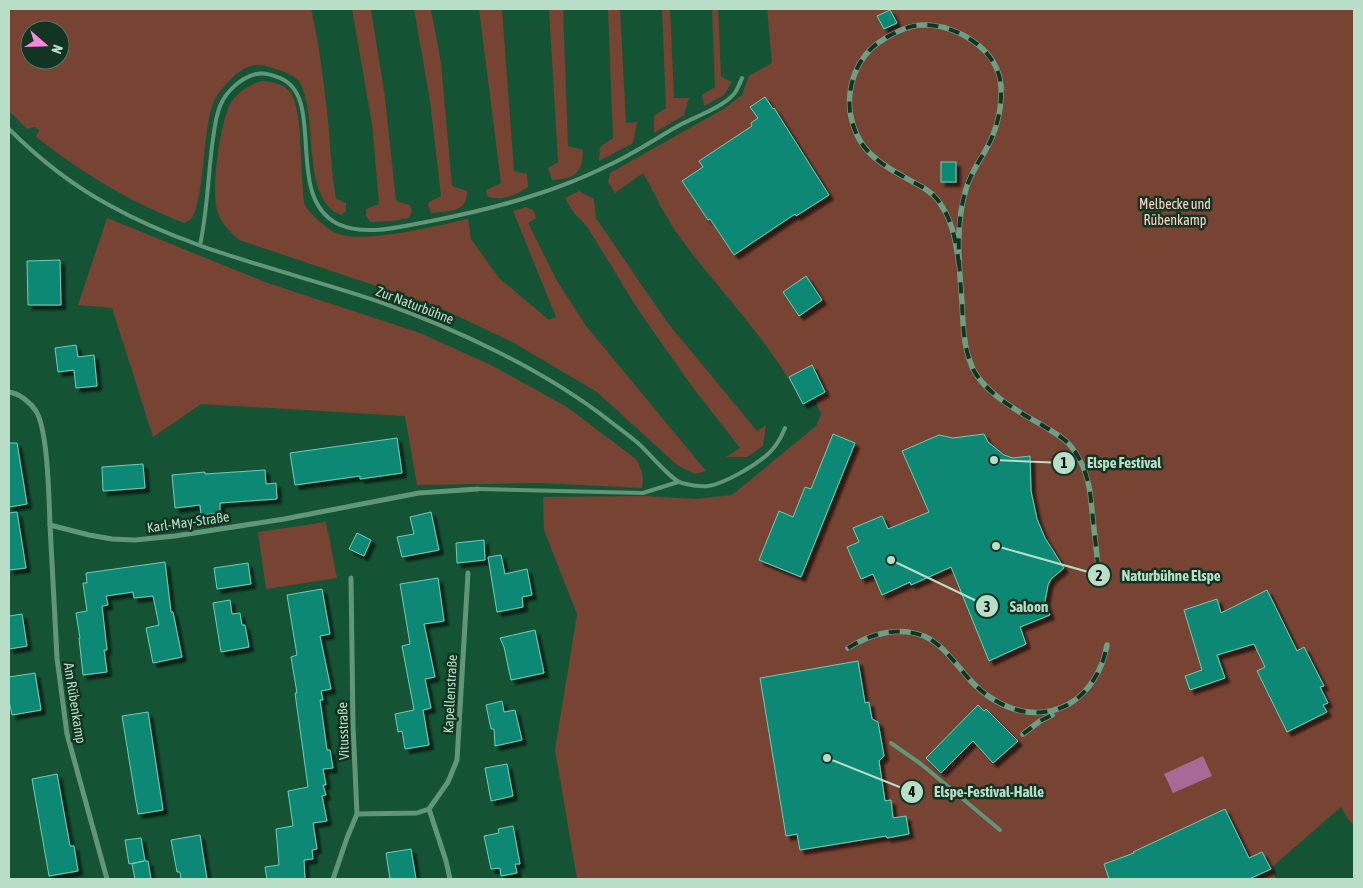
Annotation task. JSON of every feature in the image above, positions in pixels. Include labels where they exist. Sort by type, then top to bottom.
[{"type":"street","points":[[9,392],[24,398],[31,404],[40,420],[44,443],[50,525]]},
{"type":"street","name":"Karl-May-Straße","points":[[50,525],[89,535],[112,539],[136,540],[284,520],[419,493],[478,489]]},
{"type":"street","name":"Am Rübenkamp","points":[[50,525],[57,658],[67,734],[107,879]]},
{"type":"street","name":"Kapellenstraße","points":[[429,809],[448,782],[457,760],[468,573]]},
{"type":"street","name":"Vitusstraße","points":[[333,879],[357,814],[353,725],[351,578]]},
{"type":"street","points":[[357,814],[417,813],[429,809],[450,879]]},
{"type":"lane","points":[[200,245],[206,220],[206,201],[213,138],[220,106],[229,91],[244,78],[250,76],[261,73],[272,75],[285,80],[294,87],[302,110],[310,182],[316,203],[325,215],[338,224],[368,230],[408,226],[502,205],[566,184],[608,166],[696,116],[727,101],[737,90],[742,78]]},
{"type":"lane","name":"Zur Naturbühne","points":[[9,129],[46,162],[97,198],[159,229],[200,245],[409,312],[496,351],[560,386],[589,405],[636,442],[678,482]]},
{"type":"lane","points":[[478,489],[643,492],[678,482],[694,486],[709,486],[728,478],[768,454],[779,441],[785,428]]},
{"type":"lane","points":[[891,743],[920,764],[1000,830]]},
{"type":"green space","points":[[9,9],[311,9],[322,72],[336,199],[346,203],[346,211],[341,215],[328,206],[320,192],[312,156],[306,98],[300,83],[291,75],[267,66],[256,65],[242,70],[227,83],[216,97],[207,130],[199,198],[191,219],[184,223],[107,186],[36,137],[39,130],[35,127],[27,129],[9,111]]},
{"type":"green space","points":[[352,9],[371,9],[385,98],[396,201],[410,205],[412,212],[409,218],[370,222],[366,215],[366,209],[379,204],[372,124]]},
{"type":"green space","points":[[414,9],[431,9],[441,63],[452,186],[467,191],[464,203],[455,210],[450,211],[431,213],[428,205],[429,202],[441,196],[430,101]]},
{"type":"green space","points":[[479,9],[502,9],[514,171],[527,174],[528,187],[503,198],[487,196],[486,190],[501,183]]},
{"type":"green space","points":[[549,9],[563,9],[568,146],[583,150],[583,158],[576,173],[566,178],[552,180],[548,168],[558,162]]},
{"type":"green space","points":[[608,9],[620,9],[626,123],[637,122],[633,143],[599,161],[600,147],[613,138]]},
{"type":"green space","points":[[662,9],[670,9],[674,98],[689,98],[684,115],[654,133],[654,116],[666,108]]},
{"type":"green space","points":[[712,9],[718,9],[721,77],[732,82],[724,95],[704,106],[702,95],[715,87]]},
{"type":"green space","name":"Melbecke und Rübenkamp","points":[[767,9],[1354,9],[1354,825],[1341,807],[1272,867],[1276,879],[577,879],[555,750],[577,614],[544,530],[543,497],[644,496],[696,499],[732,495],[816,426],[821,414],[814,398],[803,404],[790,381],[761,339],[681,239],[643,173],[615,193],[608,182],[610,173],[725,108],[742,95],[749,76],[772,63]]},
{"type":"green space","points":[[262,81],[273,82],[283,86],[289,91],[293,99],[299,122],[304,203],[308,210],[323,224],[334,232],[346,236],[361,237],[399,233],[468,219],[471,239],[499,278],[549,320],[556,317],[513,211],[526,207],[533,210],[536,218],[528,223],[557,281],[587,327],[706,471],[695,474],[677,465],[597,392],[514,343],[436,306],[239,240],[223,223],[218,214],[215,200],[217,158],[222,128],[229,106],[243,90]]},
{"type":"green space","points":[[579,191],[594,199],[596,218],[667,322],[757,431],[766,425],[763,446],[747,457],[726,457],[740,448],[691,385],[637,308],[588,228],[574,213],[565,198]]},
{"type":"green space","points":[[107,218],[265,282],[420,333],[493,366],[567,407],[636,459],[642,473],[642,488],[538,483],[417,485],[405,416],[201,404],[153,437],[112,308],[78,305]]},
{"type":"green space","points":[[326,522],[337,578],[266,589],[258,532]]},
{"type":"shaded area","points":[[1203,756],[1212,776],[1173,793],[1164,774]]},
{"type":"building","points":[[890,10],[897,23],[884,29],[877,16]]},
{"type":"building","points":[[765,97],[774,108],[829,195],[796,216],[795,214],[734,255],[682,181],[703,167],[699,161],[752,126],[751,123],[758,118],[750,107]]},
{"type":"building","points":[[941,162],[956,162],[956,182],[941,182]]},
{"type":"building","points":[[60,260],[61,305],[28,305],[27,261]]},
{"type":"building","points":[[806,276],[822,300],[799,316],[783,292]]},
{"type":"building","points":[[76,345],[78,357],[94,355],[97,386],[76,388],[74,370],[58,372],[55,348]]},
{"type":"building","points":[[812,365],[825,392],[803,404],[789,377]]},
{"type":"building","points":[[833,434],[855,443],[801,577],[759,560],[779,511],[793,517],[805,487],[811,489]]},
{"type":"building","points":[[984,434],[988,442],[1004,455],[1013,458],[1030,456],[1031,491],[1037,519],[1045,538],[1064,568],[1051,579],[1048,585],[1045,601],[1050,615],[1020,627],[1026,644],[989,661],[951,567],[911,585],[910,582],[882,595],[873,574],[861,579],[847,547],[859,542],[853,528],[882,516],[888,529],[929,512],[902,451],[939,435],[953,438]]},
{"type":"building","points":[[397,438],[402,473],[360,479],[360,476],[295,485],[290,453]]},
{"type":"building","points":[[9,443],[17,443],[27,504],[9,507]]},
{"type":"building","points":[[143,464],[145,488],[103,491],[102,467]]},
{"type":"building","points":[[265,470],[266,484],[276,483],[277,499],[220,503],[220,513],[201,515],[200,505],[175,508],[172,475]]},
{"type":"building","points":[[17,512],[26,568],[9,570],[9,513]]},
{"type":"building","points":[[431,512],[439,550],[402,557],[397,537],[414,534],[410,517]]},
{"type":"building","points":[[357,533],[371,540],[364,556],[349,549]]},
{"type":"building","points":[[484,540],[485,560],[457,563],[456,543]]},
{"type":"building","points":[[501,555],[505,574],[527,569],[532,595],[522,597],[523,607],[497,612],[488,557]]},
{"type":"building","points":[[165,562],[171,612],[173,612],[182,657],[153,663],[146,628],[159,625],[153,596],[134,598],[133,592],[106,596],[108,605],[102,606],[107,650],[104,650],[107,672],[83,675],[76,613],[87,611],[83,583],[87,583],[86,573]]},
{"type":"building","points":[[248,563],[251,584],[217,589],[214,568]]},
{"type":"building","points":[[438,578],[444,621],[424,624],[435,677],[425,679],[431,708],[423,710],[429,745],[405,749],[402,731],[398,732],[395,714],[414,710],[402,646],[410,644],[400,584]]},
{"type":"building","points":[[322,589],[330,634],[320,636],[331,689],[321,691],[323,700],[320,700],[327,750],[330,750],[333,768],[323,769],[326,785],[323,785],[326,795],[322,796],[327,821],[313,823],[317,849],[312,850],[313,859],[304,860],[305,879],[267,879],[265,867],[279,865],[276,829],[293,826],[288,791],[308,787],[291,657],[297,655],[287,595]]},
{"type":"building","points":[[1267,590],[1297,651],[1304,647],[1324,686],[1320,687],[1328,703],[1323,705],[1327,712],[1287,732],[1257,671],[1265,667],[1254,644],[1217,655],[1225,678],[1190,690],[1185,676],[1202,670],[1184,610],[1217,599],[1221,613]]},
{"type":"building","points":[[230,600],[232,614],[240,613],[242,625],[245,625],[249,647],[221,652],[213,603]]},
{"type":"building","points":[[22,614],[27,646],[9,649],[9,616]]},
{"type":"building","points":[[535,630],[544,673],[511,680],[504,647],[500,638]]},
{"type":"building","points":[[858,661],[865,703],[869,702],[872,719],[878,722],[884,756],[879,761],[885,801],[891,800],[893,818],[906,816],[909,834],[800,850],[797,834],[786,836],[760,678]]},
{"type":"building","points":[[35,673],[41,710],[12,715],[9,701],[9,677]]},
{"type":"building","points":[[502,701],[504,712],[515,710],[522,740],[495,746],[494,729],[491,729],[486,705]]},
{"type":"building","points":[[978,705],[984,711],[986,709],[1018,741],[993,763],[973,741],[941,773],[926,758]]},
{"type":"building","points":[[148,712],[163,810],[138,814],[122,716]]},
{"type":"building","points":[[507,764],[513,796],[491,801],[485,768]]},
{"type":"building","points":[[57,774],[70,846],[74,846],[78,871],[49,876],[32,779]]},
{"type":"building","points":[[1225,809],[1249,858],[1262,852],[1271,869],[1249,879],[1109,879],[1104,864],[1134,853]]},
{"type":"building","points":[[513,826],[520,864],[515,864],[517,873],[501,876],[500,868],[491,869],[484,836],[499,833],[498,829]]},
{"type":"building","points":[[200,835],[207,879],[181,879],[180,872],[177,872],[171,840]]},
{"type":"building","points":[[141,838],[145,861],[148,861],[151,879],[135,879],[132,864],[144,861],[129,864],[125,840]]},
{"type":"building","points":[[411,849],[416,879],[390,879],[386,853]]},
{"type":"railway","points":[[959,265],[950,221],[941,205],[928,191],[890,169],[864,147],[853,125],[850,111],[849,102],[852,82],[864,56],[878,43],[911,27],[937,26],[963,35],[985,51],[999,74],[1001,96],[997,121],[992,137],[968,184],[960,217],[959,259],[966,349],[976,374],[991,391],[1011,407],[1062,438],[1073,448],[1080,460],[1090,492],[1100,584]]},
{"type":"railway","points":[[848,648],[875,635],[884,633],[904,632],[924,636],[944,650],[970,680],[992,698],[1016,710],[1042,712],[1056,710],[1069,704],[1083,693],[1099,671],[1107,645]]},
{"type":"railway","points":[[1023,734],[1040,721],[1052,715]]},
{"type":"place","name":"Elspe Festival","points":[[994,460]]},
{"type":"place","name":"Naturbühne Elspe","points":[[996,546]]},
{"type":"place","name":"Saloon","points":[[891,560]]},
{"type":"place","name":"Elspe-Festival-Halle","points":[[827,758]]}]
